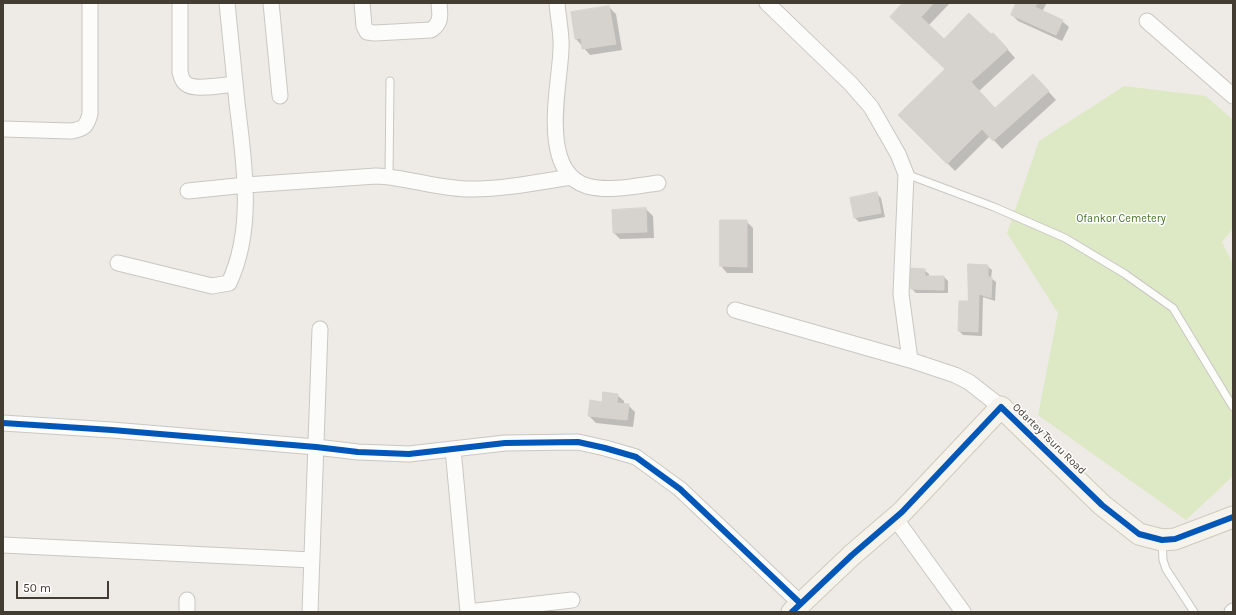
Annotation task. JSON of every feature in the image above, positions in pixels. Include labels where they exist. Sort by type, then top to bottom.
[{"type":"street","points":[[3,129],[71,131],[81,130],[87,124],[90,114],[90,3]]},
{"type":"street","points":[[180,3],[180,72],[182,80],[187,85],[194,87],[235,84]]},
{"type":"street","points":[[118,263],[212,286],[229,283],[234,272],[242,235],[246,185],[227,3]]},
{"type":"street","points":[[271,3],[280,96]]},
{"type":"street","points":[[362,3],[364,26],[367,32],[375,33],[431,30],[438,26],[440,19],[439,3]]},
{"type":"street","points":[[556,3],[561,47],[555,112],[556,139],[562,163],[572,178],[587,186],[608,188],[658,183]]},
{"type":"street","points":[[767,3],[851,84],[872,107],[898,154],[906,174],[901,294],[910,360]]},
{"type":"street","points":[[1147,20],[1233,96]]},
{"type":"street","points":[[188,191],[246,185],[370,176],[389,176],[434,186],[466,189],[495,188],[572,178]]},
{"type":"street","points":[[735,310],[910,360],[969,382],[1001,407]]},
{"type":"street","points":[[310,612],[320,329]]},
{"type":"street","name":"Odartey Tsuru Road","points":[[796,608],[895,518],[1001,407],[1102,504],[1139,534],[1162,540],[1174,539],[1233,517]]},
{"type":"street","points":[[3,423],[316,447],[358,452],[409,454],[453,450],[505,442],[578,442],[605,448],[636,457],[680,489],[796,608]]},
{"type":"street","points":[[453,450],[468,612],[572,600]]},
{"type":"street","points":[[895,518],[963,612]]},
{"type":"street","points":[[3,545],[312,560]]},
{"type":"lane","points":[[389,176],[390,81]]},
{"type":"lane","points":[[906,174],[994,207],[1065,238],[1124,274],[1173,308],[1233,407]]},
{"type":"lane","points":[[1162,540],[1163,560],[1166,569],[1194,612]]},
{"type":"green space","name":"Ofankor Cemetery","points":[[1124,86],[1206,96],[1233,120],[1233,229],[1222,242],[1233,264],[1233,476],[1186,520],[1038,415],[1058,313],[1007,233],[1039,141]]},
{"type":"building","points":[[903,3],[934,3],[921,17],[944,39],[969,13],[991,34],[993,33],[1008,49],[971,82],[995,108],[1033,74],[1049,91],[993,141],[982,129],[947,164],[898,115],[945,69],[890,17]]},
{"type":"building","points":[[1016,3],[1037,3],[1035,7],[1063,20],[1056,35],[1011,15]]},
{"type":"building","points":[[609,6],[616,44],[582,49],[581,38],[575,39],[571,12]]},
{"type":"building","points":[[877,192],[881,213],[854,218],[850,198]]},
{"type":"building","points":[[646,208],[647,232],[613,233],[612,210]]},
{"type":"building","points":[[720,220],[747,220],[747,267],[720,266]]},
{"type":"building","points":[[968,264],[988,265],[988,277],[992,277],[991,298],[979,294],[978,332],[958,331],[959,301],[968,301]]},
{"type":"building","points":[[911,268],[925,269],[925,276],[944,276],[944,290],[911,289]]},
{"type":"building","points":[[603,392],[618,394],[617,403],[629,404],[627,420],[588,416],[590,400],[602,402]]},
{"type":"cycle path","points":[[792,612],[852,555],[902,512],[1001,407],[1102,505],[1139,534],[1162,540],[1175,539],[1233,517]]},
{"type":"cycle path","points":[[3,423],[112,430],[316,447],[358,452],[409,454],[505,443],[578,442],[605,448],[636,457],[680,489],[800,603]]}]
